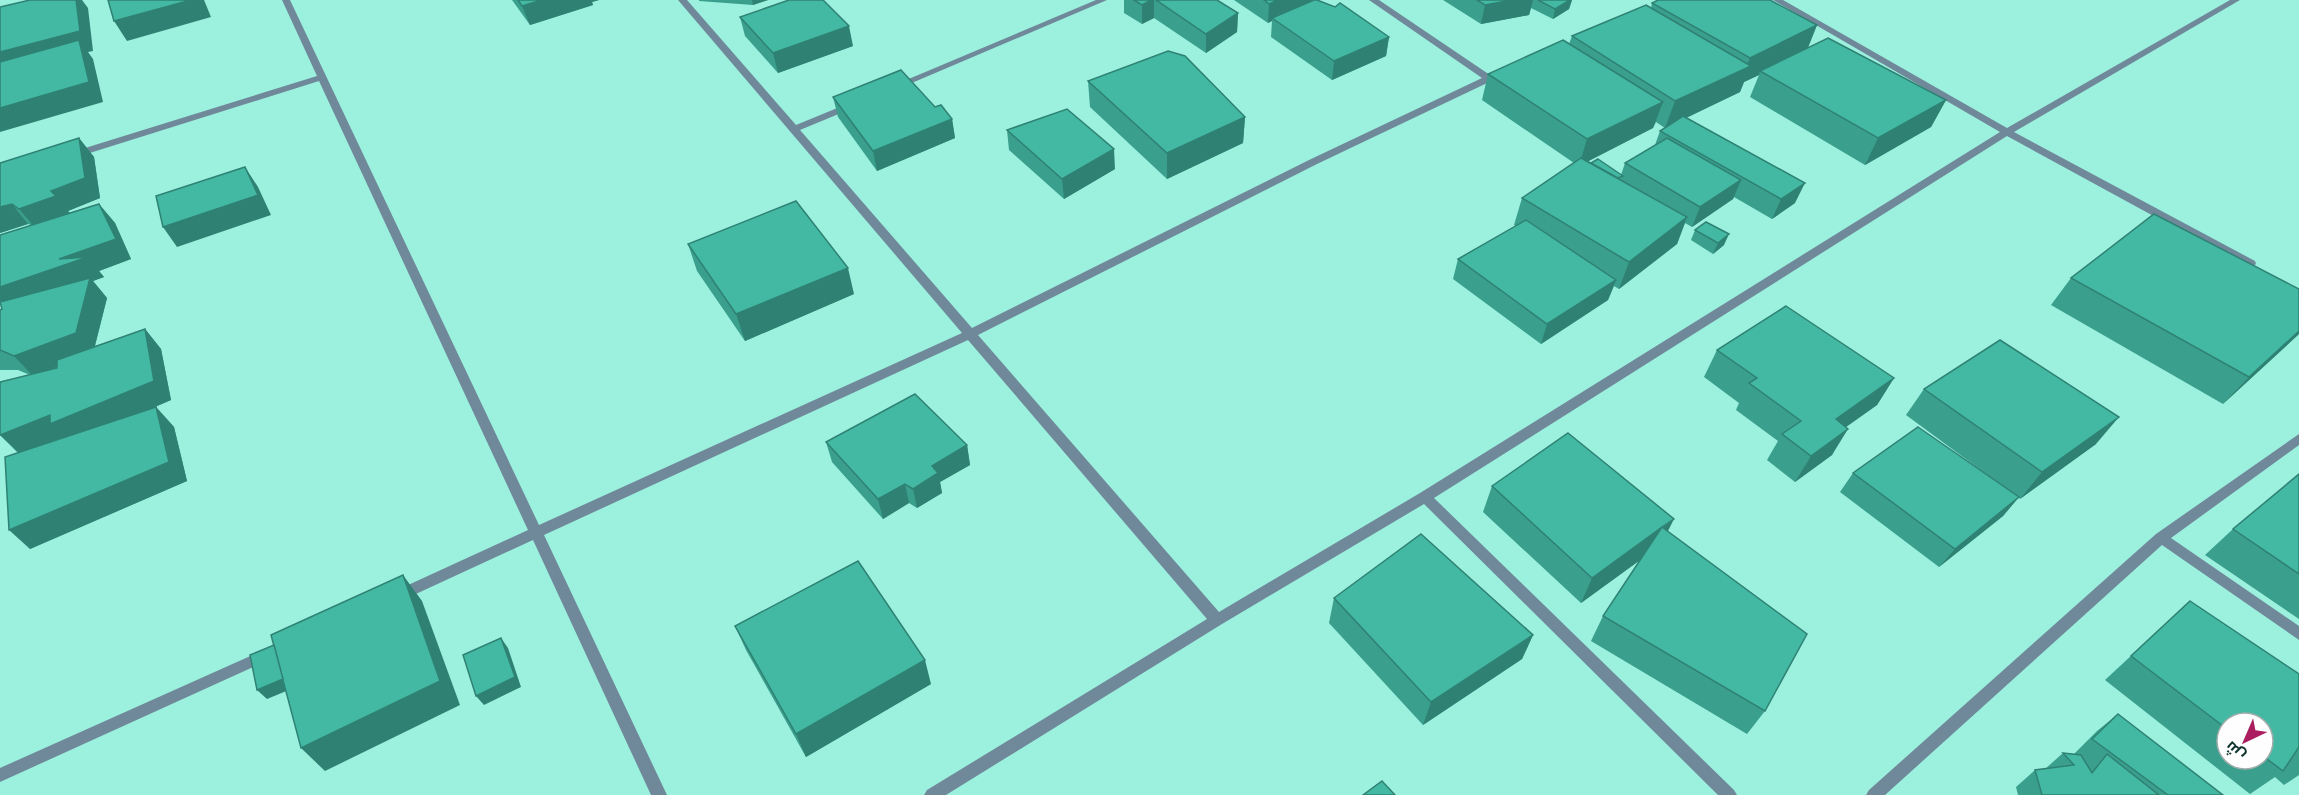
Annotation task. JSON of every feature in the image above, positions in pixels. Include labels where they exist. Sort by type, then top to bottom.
[{"type":"street","points":[[286,0],[659,795]]},
{"type":"street","points":[[682,0],[1217,620]]},
{"type":"street","points":[[883,92],[1103,0]]},
{"type":"street","points":[[1373,0],[1488,78]]},
{"type":"street","points":[[1777,0],[2007,132],[2257,268]]},
{"type":"street","points":[[932,795],[1217,620],[1425,497],[2007,132],[2236,0]]},
{"type":"street","points":[[387,601],[970,334],[1313,162],[1509,69]]},
{"type":"street","points":[[67,157],[322,77]]},
{"type":"street","points":[[795,129],[861,102]]},
{"type":"street","points":[[1874,795],[2161,538],[2299,439]]},
{"type":"street","points":[[1425,497],[1729,795]]},
{"type":"street","points":[[2161,538],[2299,634]]},
{"type":"street","points":[[0,775],[279,650]]},
{"type":"building","points":[[30,0],[76,0],[80,31],[0,52],[0,7]]},
{"type":"building","points":[[108,0],[191,0],[114,21]]},
{"type":"building","points":[[518,0],[542,0],[522,6]]},
{"type":"building","points":[[789,0],[823,0],[849,26],[773,53],[740,17]]},
{"type":"building","points":[[1134,0],[1151,0],[1142,5]]},
{"type":"building","points":[[1156,0],[1217,0],[1238,13],[1206,34]]},
{"type":"building","points":[[1264,0],[1278,0],[1269,4]]},
{"type":"building","points":[[1314,0],[1335,7],[1340,3],[1389,37],[1334,61],[1272,18]]},
{"type":"building","points":[[1477,0],[1512,0],[1485,5]]},
{"type":"building","points":[[1538,0],[1570,0],[1555,9]]},
{"type":"building","points":[[1658,0],[1770,0],[1817,25],[1750,58],[1652,3]]},
{"type":"building","points":[[1646,5],[1751,66],[1675,101],[1572,36]]},
{"type":"building","points":[[1828,38],[1946,100],[1878,138],[1760,71]]},
{"type":"building","points":[[79,40],[89,82],[0,108],[0,62]]},
{"type":"building","points":[[1563,40],[1663,102],[1587,139],[1488,74]]},
{"type":"building","points":[[1168,51],[1185,56],[1245,117],[1167,153],[1088,81]]},
{"type":"building","points":[[901,70],[935,107],[941,105],[952,119],[873,151],[833,97]]},
{"type":"building","points":[[1067,109],[1114,149],[1062,179],[1007,130]]},
{"type":"building","points":[[1683,116],[1805,183],[1781,199],[1660,131]]},
{"type":"building","points":[[79,138],[85,178],[51,191],[56,196],[19,209],[12,204],[0,207],[0,163]]},
{"type":"building","points":[[1667,138],[1741,180],[1700,207],[1625,163]]},
{"type":"building","points":[[1581,158],[1687,217],[1629,262],[1522,198]]},
{"type":"building","points":[[1598,159],[1623,176],[1618,178],[1591,163]]},
{"type":"building","points":[[245,167],[258,195],[163,227],[156,196]]},
{"type":"building","points":[[796,201],[848,268],[736,314],[688,244]]},
{"type":"building","points":[[99,204],[116,239],[59,259],[88,257],[0,287],[0,235]]},
{"type":"building","points":[[2154,214],[2299,289],[2299,331],[2249,377],[2071,278]]},
{"type":"building","points":[[1526,220],[1616,280],[1547,324],[1458,259]]},
{"type":"building","points":[[1706,222],[1729,234],[1718,243],[1695,230]]},
{"type":"building","points":[[90,278],[76,333],[14,356],[0,350],[0,310],[2,309],[0,302]]},
{"type":"building","points":[[1786,306],[1894,378],[1836,419],[1848,429],[1811,456],[1782,434],[1801,421],[1749,383],[1757,378],[1717,350]]},
{"type":"building","points":[[145,329],[154,381],[50,424],[50,415],[0,435],[0,382],[57,368],[57,360]]},
{"type":"building","points":[[2000,340],[2119,417],[2042,472],[1924,389]]},
{"type":"building","points":[[915,394],[967,445],[932,466],[938,473],[913,489],[905,484],[878,499],[826,442]]},
{"type":"building","points":[[156,407],[169,462],[9,530],[5,457]]},
{"type":"building","points":[[1918,427],[2019,497],[1955,549],[1853,473]]},
{"type":"building","points":[[1568,433],[1674,519],[1592,578],[1492,486]]},
{"type":"building","points":[[2299,474],[2299,574],[2233,529]]},
{"type":"building","points":[[1662,527],[1807,634],[1765,711],[1603,616]]},
{"type":"building","points":[[1421,534],[1533,635],[1431,702],[1334,598]]},
{"type":"building","points":[[858,561],[925,660],[796,734],[735,626]]},
{"type":"building","points":[[403,575],[440,681],[301,748],[271,635]]},
{"type":"building","points":[[2190,601],[2299,674],[2299,747],[2283,771],[2275,765],[2275,711],[2215,711],[2215,720],[2131,656]]},
{"type":"building","points":[[501,638],[515,677],[476,696],[463,655]]},
{"type":"building","points":[[274,645],[283,679],[257,690],[250,655]]},
{"type":"building","points":[[2118,714],[2223,795],[2168,795],[2092,739]]},
{"type":"building","points":[[2063,753],[2081,755],[2092,773],[2107,754],[2159,795],[2042,795],[2035,770],[2074,765]]},
{"type":"building","points":[[1382,781],[1395,795],[1363,795]]}]
